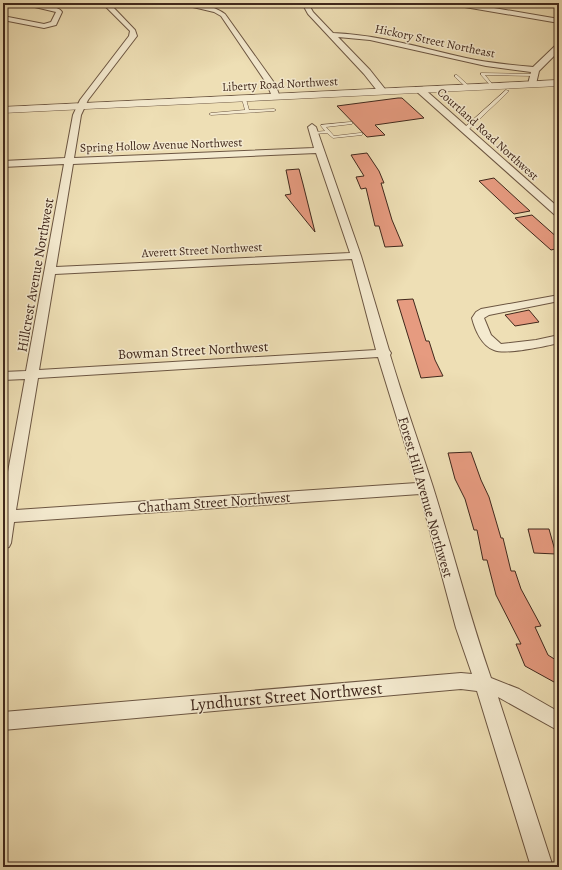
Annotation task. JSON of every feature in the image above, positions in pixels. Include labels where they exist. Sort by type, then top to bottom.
[{"type":"street","points":[[3,18],[44,26],[54,24],[59,12],[58,10],[21,3]]},
{"type":"street","points":[[81,106],[133,36],[133,31],[109,7],[112,3]]},
{"type":"street","points":[[179,3],[216,10],[223,15],[271,84],[276,97]]},
{"type":"street","points":[[305,3],[310,13],[367,72],[382,91]]},
{"type":"street","points":[[453,3],[559,20]]},
{"type":"street","name":"Hickory Street Northeast","points":[[330,35],[356,36],[418,48],[533,76]]},
{"type":"street","points":[[533,76],[559,48]]},
{"type":"street","name":"Liberty Road Northwest","points":[[3,110],[491,85],[533,76],[559,83]]},
{"type":"street","name":"Courtland Road Northwest","points":[[419,89],[466,129],[519,179],[559,213]]},
{"type":"street","name":"Hillcrest Avenue Northwest","points":[[3,543],[6,516],[33,374],[77,115],[81,106]]},
{"type":"street","name":"Forest Hill Avenue Northwest","points":[[318,130],[320,150],[356,256],[384,353],[426,488],[465,628],[484,683],[542,867]]},
{"type":"street","name":"Spring Hollow Avenue Northwest","points":[[3,164],[320,150]]},
{"type":"street","name":"Averett Street Northwest","points":[[50,271],[356,256]]},
{"type":"street","points":[[559,298],[484,312],[480,314],[478,318],[485,335],[494,346],[499,348],[536,344],[559,339]]},
{"type":"street","name":"Bowman Street Northwest","points":[[3,376],[384,353]]},
{"type":"street","name":"Chatham Street Northwest","points":[[6,516],[426,488]]},
{"type":"street","name":"Lyndhurst Street Northwest","points":[[3,721],[453,681],[474,681],[504,690],[559,722]]},
{"type":"lane","points":[[491,85],[482,74],[533,76]]},
{"type":"lane","points":[[456,76],[467,86]]},
{"type":"lane","points":[[466,129],[507,91]]},
{"type":"lane","points":[[244,98],[247,111]]},
{"type":"lane","points":[[211,114],[274,110]]},
{"type":"lane","points":[[350,123],[323,126],[318,130],[333,137],[360,134]]},
{"type":"building","points":[[402,98],[424,118],[375,125],[385,135],[367,137],[337,106]]},
{"type":"building","points":[[367,153],[379,171],[384,183],[381,183],[392,220],[403,246],[385,247],[379,226],[375,226],[366,188],[361,189],[356,177],[364,176],[351,155]]},
{"type":"building","points":[[299,169],[315,232],[285,195],[291,194],[286,170]]},
{"type":"building","points":[[494,178],[530,211],[514,214],[479,181]]},
{"type":"building","points":[[532,215],[559,239],[559,248],[551,250],[515,218]]},
{"type":"building","points":[[413,299],[426,341],[429,341],[435,360],[443,376],[421,378],[397,300]]},
{"type":"building","points":[[529,310],[539,322],[515,326],[505,315]]},
{"type":"building","points":[[471,452],[489,497],[501,538],[503,538],[511,571],[515,571],[521,589],[541,626],[535,627],[548,655],[559,662],[559,674],[554,682],[525,666],[516,644],[521,644],[496,595],[487,560],[483,560],[477,530],[474,530],[465,499],[455,479],[448,453]]},
{"type":"building","points":[[528,529],[549,529],[556,554],[534,553]]}]
